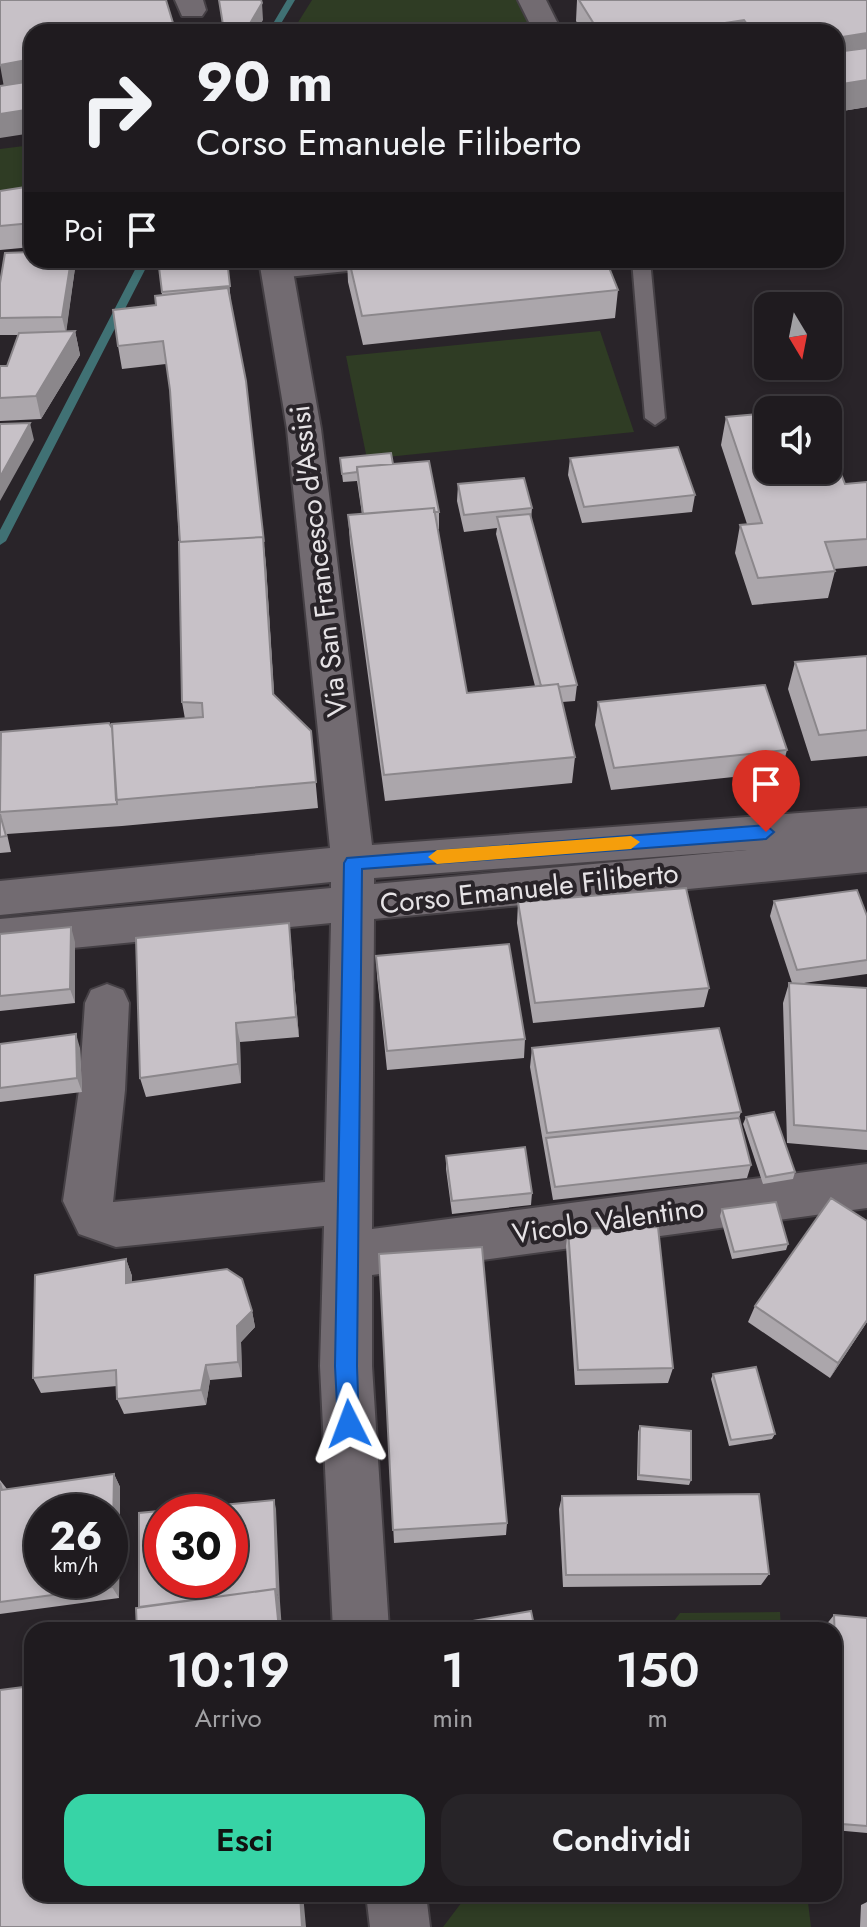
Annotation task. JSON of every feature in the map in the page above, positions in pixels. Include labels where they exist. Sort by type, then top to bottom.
[{"type":"street","points":[[532,0],[544,24]]},
{"type":"street","name":"Via San Francesco d'Assisi","points":[[276,268],[304,429],[353,884],[346,1366],[360,1622]]},
{"type":"street","name":"Corso Emanuele Filiberto","points":[[0,937],[353,884],[867,824]]},
{"type":"street","name":"Corso Emanuele Filiberto","points":[[0,898],[353,884],[867,855]]},
{"type":"street","points":[[107,1003],[102,1090],[87,1191],[87,1201],[96,1218],[116,1225],[349,1201]]},
{"type":"street","name":"Vicolo Valentino","points":[[350,1255],[867,1186]]},
{"type":"street","points":[[397,1902],[400,1927]]},
{"type":"lane","points":[[642,268],[655,418]]},
{"type":"green space","points":[[312,0],[519,0],[530,24],[297,24]]},
{"type":"green space","points":[[24,146],[24,202],[0,206],[0,149]]},
{"type":"green space","points":[[600,331],[634,432],[367,459],[346,356]]},
{"type":"green space","points":[[780,1612],[781,1622],[673,1622],[680,1613]]},
{"type":"green space","points":[[462,1902],[808,1902],[811,1927],[443,1927]]},
{"type":"building","points":[[0,0],[166,0],[173,23],[24,24],[24,60],[0,65]]},
{"type":"building","points":[[219,0],[261,0],[250,24],[223,24]]},
{"type":"building","points":[[579,0],[867,0],[867,33],[844,37],[844,24],[747,24],[744,20],[718,24],[594,24]]},
{"type":"building","points":[[867,48],[867,80],[844,84],[844,51]]},
{"type":"building","points":[[24,82],[24,110],[0,114],[0,86]]},
{"type":"building","points":[[24,187],[24,224],[0,226],[0,191]]},
{"type":"building","points":[[24,252],[24,268],[70,268],[62,317],[0,318],[0,283],[5,253]]},
{"type":"building","points":[[159,268],[228,268],[230,286],[162,292]]},
{"type":"building","points":[[351,268],[609,268],[618,290],[362,316]]},
{"type":"building","points":[[228,288],[246,381],[264,542],[263,537],[180,542],[170,390],[163,341],[118,346],[113,310],[156,305],[155,296]]},
{"type":"building","points":[[75,331],[36,396],[0,398],[0,366],[7,366],[19,333]]},
{"type":"building","points":[[754,414],[754,484],[842,484],[842,476],[845,484],[867,482],[867,539],[825,542],[835,571],[758,578],[740,525],[762,523],[726,417]]},
{"type":"building","points":[[30,423],[0,477],[0,424]]},
{"type":"building","points":[[678,447],[695,495],[584,507],[570,458]]},
{"type":"building","points":[[391,453],[393,464],[357,467],[357,472],[342,474],[340,458]]},
{"type":"building","points":[[429,461],[439,512],[434,512],[434,508],[363,514],[357,467]]},
{"type":"building","points":[[524,478],[532,508],[464,515],[458,484]]},
{"type":"building","points":[[434,508],[467,693],[558,684],[575,757],[384,775],[348,515]]},
{"type":"building","points":[[530,514],[577,685],[541,686],[497,517]]},
{"type":"building","points":[[263,537],[273,694],[311,731],[316,782],[116,800],[112,724],[203,717],[202,703],[182,702],[179,542]]},
{"type":"building","points":[[867,656],[867,730],[819,735],[795,662]]},
{"type":"building","points":[[765,685],[787,750],[614,768],[598,702]]},
{"type":"building","points":[[109,723],[112,728],[117,804],[0,812],[1,732]]},
{"type":"building","points":[[0,814],[6,836],[0,837]]},
{"type":"building","points":[[686,888],[709,988],[535,1003],[518,902]]},
{"type":"building","points":[[857,890],[867,916],[867,960],[797,970],[774,901]]},
{"type":"building","points":[[289,923],[296,1017],[236,1023],[238,1064],[140,1078],[136,938]]},
{"type":"building","points":[[71,927],[70,989],[0,996],[0,934]]},
{"type":"building","points":[[509,944],[525,1039],[387,1051],[376,956]]},
{"type":"building","points":[[789,983],[867,988],[867,1131],[794,1125]]},
{"type":"building","points":[[719,1028],[741,1112],[547,1133],[532,1048]]},
{"type":"building","points":[[76,1034],[77,1078],[0,1088],[0,1044]]},
{"type":"building","points":[[774,1112],[795,1172],[766,1177],[746,1117]]},
{"type":"building","points":[[739,1118],[751,1165],[555,1187],[546,1138]]},
{"type":"building","points":[[525,1147],[532,1193],[452,1201],[446,1156]]},
{"type":"building","points":[[831,1198],[867,1221],[867,1320],[838,1363],[755,1306]]},
{"type":"building","points":[[776,1202],[788,1244],[734,1252],[722,1209]]},
{"type":"building","points":[[658,1227],[673,1368],[578,1370],[568,1229]]},
{"type":"building","points":[[482,1247],[507,1523],[393,1530],[379,1254]]},
{"type":"building","points":[[126,1259],[126,1283],[227,1269],[242,1279],[252,1311],[237,1326],[238,1362],[206,1365],[201,1390],[117,1399],[116,1370],[33,1378],[35,1275]]},
{"type":"building","points":[[756,1367],[775,1434],[731,1440],[713,1374]]},
{"type":"building","points":[[640,1426],[691,1431],[691,1480],[639,1475]]},
{"type":"building","points":[[114,1474],[114,1494],[24,1494],[24,1598],[30,1598],[0,1602],[0,1483],[2,1490]]},
{"type":"building","points":[[759,1494],[769,1574],[566,1575],[562,1496]]},
{"type":"building","points":[[274,1500],[277,1594],[275,1589],[248,1593],[248,1503]]},
{"type":"building","points":[[139,1513],[144,1513],[144,1598],[207,1598],[139,1607]]},
{"type":"building","points":[[275,1589],[278,1622],[137,1622],[136,1608],[209,1598],[248,1598],[248,1593]]},
{"type":"building","points":[[531,1611],[533,1622],[467,1622]]},
{"type":"building","points":[[834,1615],[867,1618],[867,1826],[842,1824],[842,1622],[834,1622]]},
{"type":"building","points":[[24,1687],[24,1902],[300,1902],[302,1927],[0,1927],[0,1690]]},
{"type":"waterway","points":[[277,24],[291,0]]},
{"type":"waterway","points":[[0,541],[141,268]]},
{"type":"slow traffic","points":[[437,857],[631,842]]},
{"type":"route","points":[[349,1424],[346,1366],[350,1255],[353,863],[766,832]]}]
